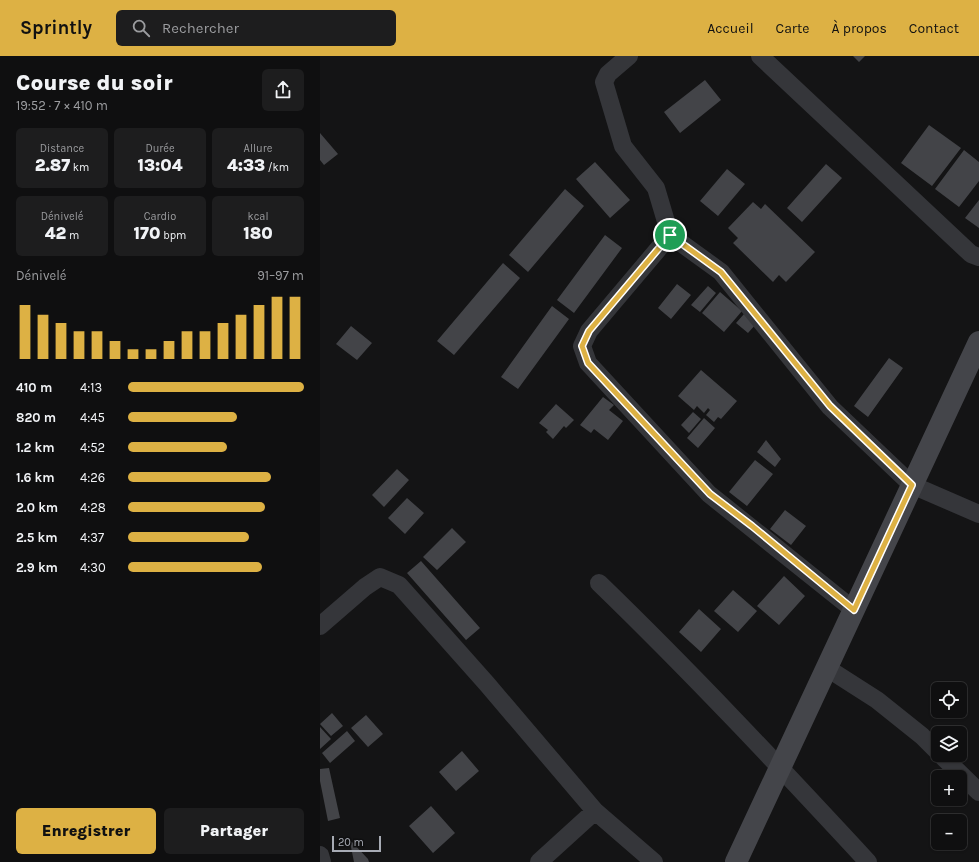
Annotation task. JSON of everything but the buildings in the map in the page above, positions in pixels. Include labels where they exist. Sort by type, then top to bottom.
[{"type":"main road","points":[[736,862],[979,342]]},
{"type":"street","points":[[629,56],[608,74],[604,82],[623,146],[656,188],[670,235],[721,272],[830,406],[912,485],[979,514]]},
{"type":"street","points":[[760,56],[971,254],[979,257]]},
{"type":"street","points":[[670,235],[589,331],[582,346],[588,363],[710,494],[752,526],[854,610]]},
{"type":"street","points":[[320,626],[365,587],[380,577],[399,585],[487,684],[595,811],[654,862]]},
{"type":"street","points":[[599,583],[653,635],[781,768],[868,862]]},
{"type":"street","points":[[827,668],[877,700],[931,745]]},
{"type":"street","points":[[948,762],[979,792]]},
{"type":"street","points":[[539,862],[595,811]]},
{"type":"street","points":[[320,856],[322,862]]},
{"type":"route","points":[[670,235],[721,272],[830,406],[912,485],[854,610],[752,526],[710,494],[588,363],[582,346],[589,331],[670,235]]}]
